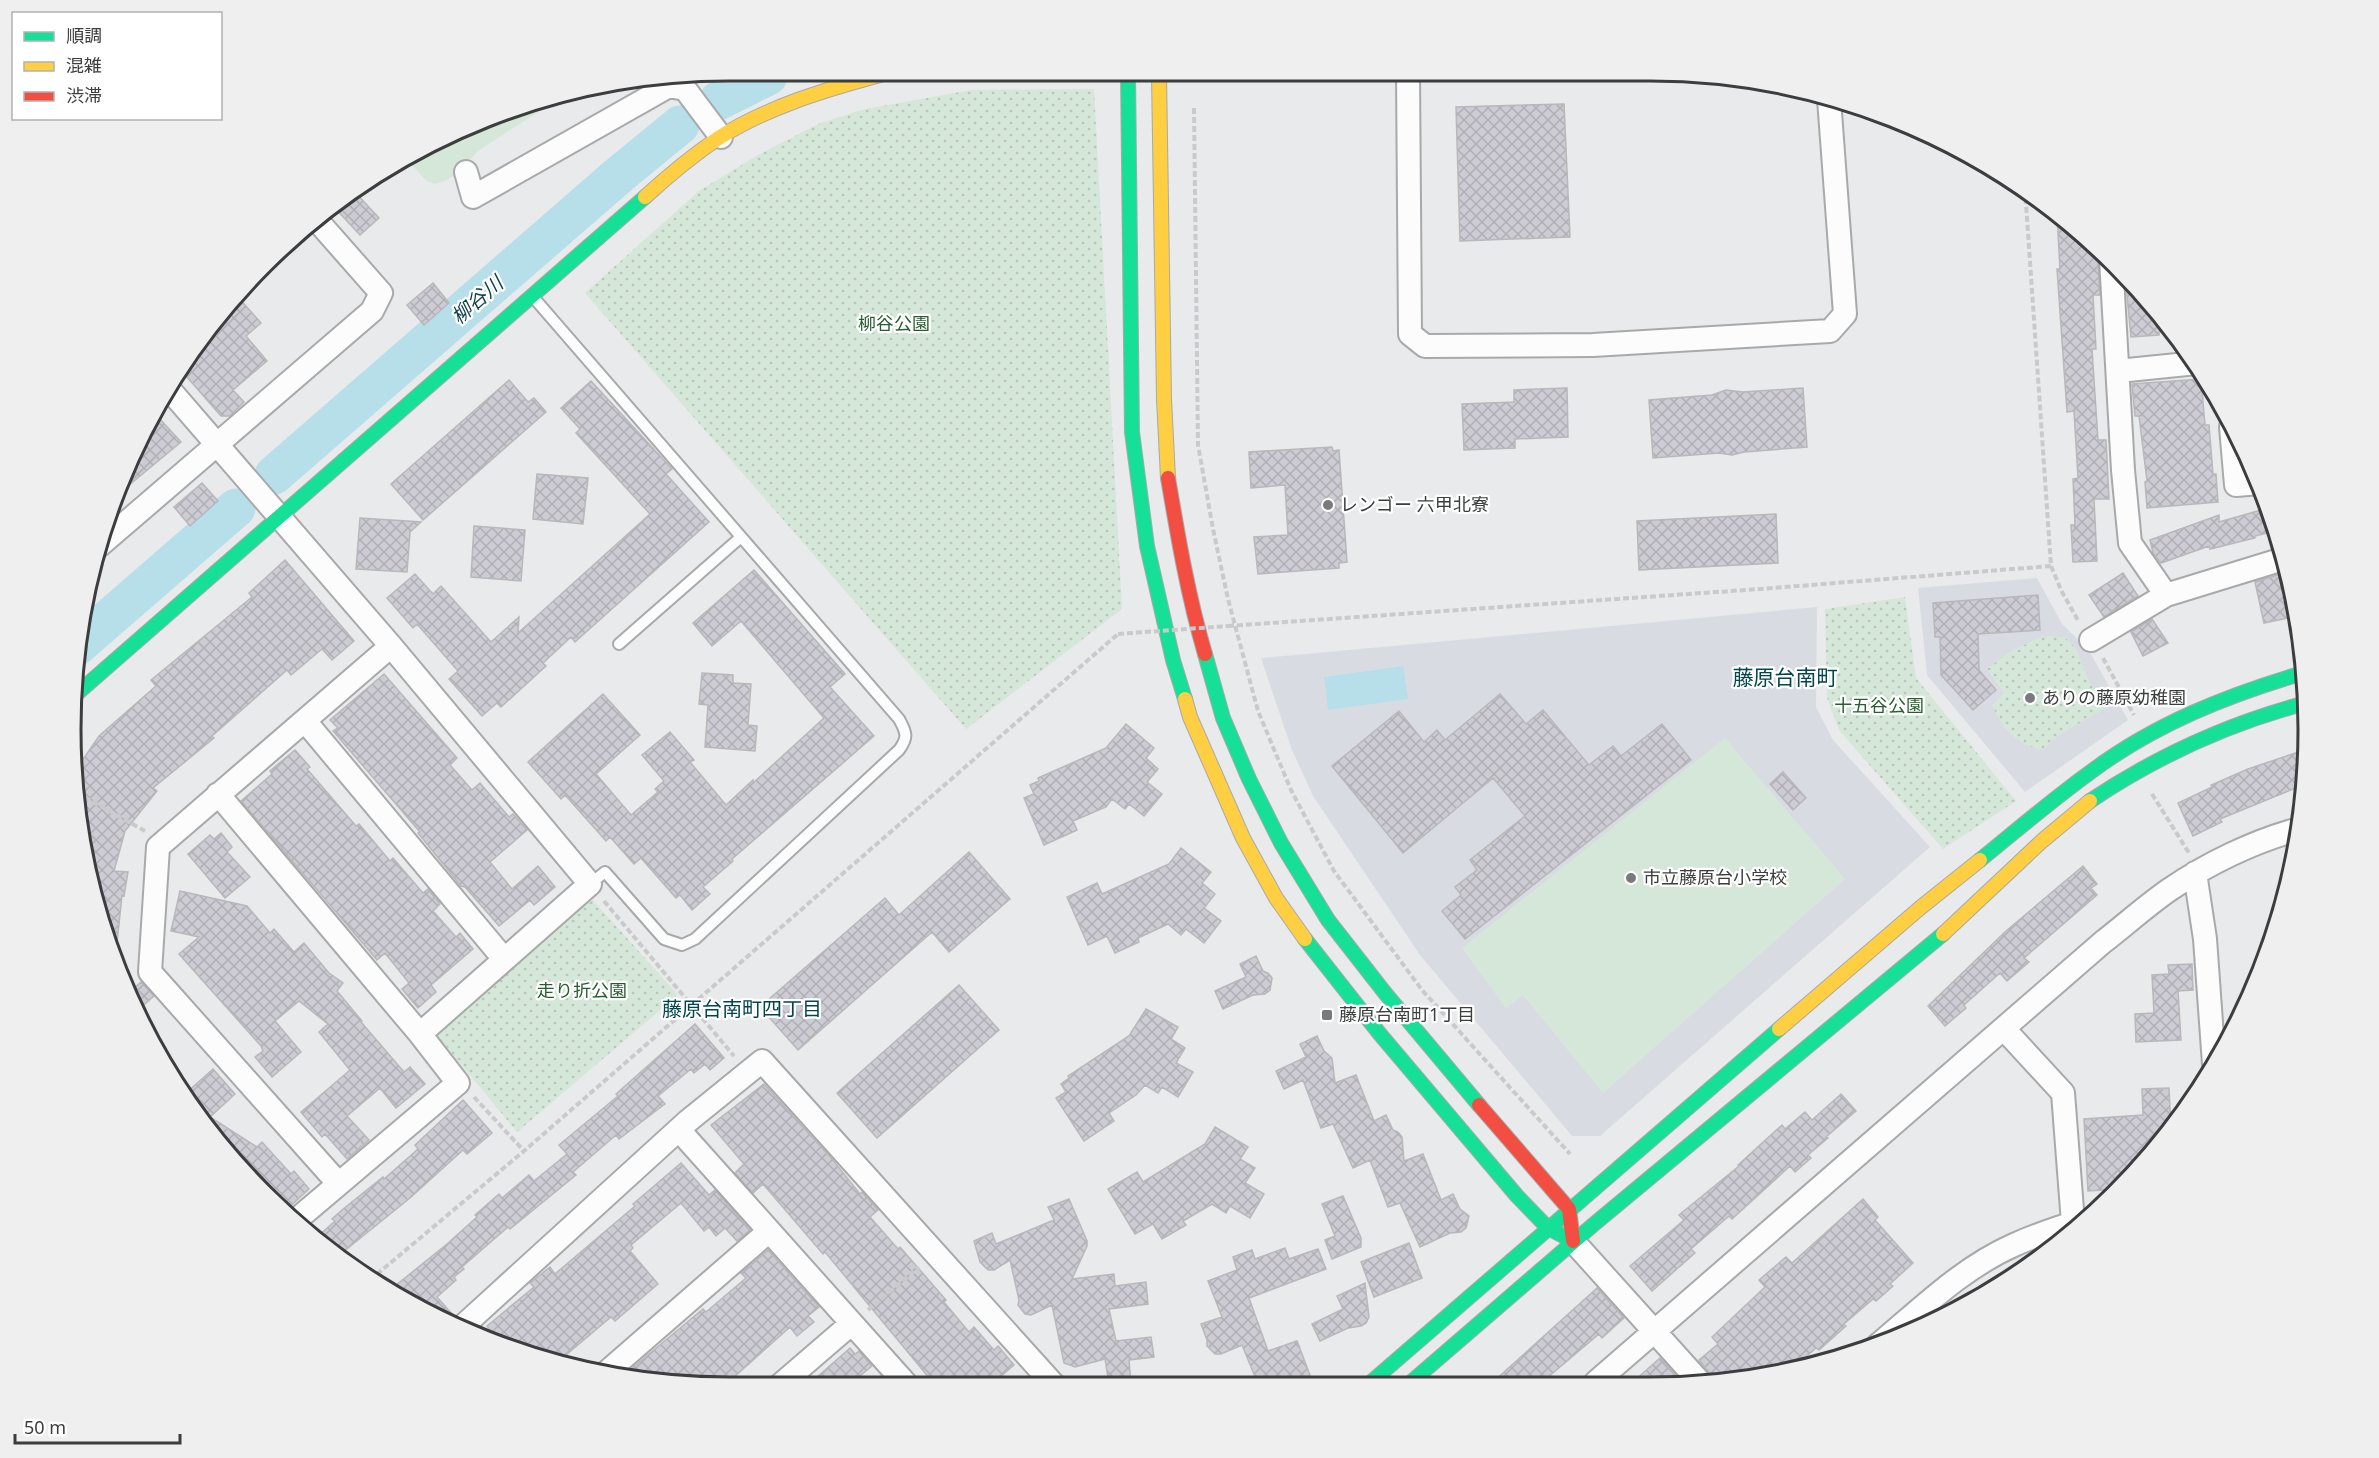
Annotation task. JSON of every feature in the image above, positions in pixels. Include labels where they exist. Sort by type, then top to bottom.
[{"type":"street","points":[[82,689],[678,168],[721,137],[797,100],[857,81]]},
{"type":"street","points":[[1128,81],[1132,432],[1147,546],[1173,660],[1190,717],[1243,838],[1276,898],[1308,943],[1386,1042],[1517,1196],[1548,1228],[1573,1241],[1656,1330],[1695,1376]]},
{"type":"street","points":[[1159,81],[1167,471],[1196,623],[1223,718],[1249,779],[1281,843],[1328,920],[1385,993],[1525,1161],[1569,1209],[1573,1241]]},
{"type":"street","points":[[1408,81],[1410,334],[1425,346],[1593,345],[1830,331],[1845,314],[1830,106]]},
{"type":"street","points":[[466,172],[473,197],[669,86],[685,89],[721,137]]},
{"type":"street","points":[[111,536],[372,310],[381,293],[322,226]]},
{"type":"street","points":[[2111,274],[2123,470],[2130,543],[2166,595]]},
{"type":"street","points":[[2118,371],[2185,364]]},
{"type":"street","points":[[174,395],[391,646],[590,884],[420,1034]]},
{"type":"street","points":[[2233,445],[2236,485],[2250,484]]},
{"type":"street","points":[[2091,640],[2166,595],[2276,561]]},
{"type":"street","points":[[338,1183],[150,972],[158,847],[391,646]]},
{"type":"street","points":[[1377,1377],[1920,908],[2093,770],[2146,737],[2191,713],[2246,690],[2296,675]]},
{"type":"street","points":[[1417,1377],[1710,1125],[1907,965],[2063,822],[2114,786],[2159,759],[2215,733],[2269,712],[2297,705]]},
{"type":"street","points":[[305,721],[504,959]]},
{"type":"street","points":[[218,794],[420,1034],[458,1083],[301,1215]]},
{"type":"street","points":[[1602,1377],[2103,942],[2167,891],[2195,873],[2244,849],[2289,833]]},
{"type":"street","points":[[2195,873],[2205,939],[2213,1049]]},
{"type":"street","points":[[2004,1029],[2063,1093],[2077,1216]]},
{"type":"street","points":[[468,1322],[679,1130],[762,1061],[1047,1377]]},
{"type":"street","points":[[679,1130],[900,1377]]},
{"type":"street","points":[[1897,1328],[1934,1296],[1974,1268],[2013,1245],[2065,1226]]},
{"type":"street","points":[[614,1367],[769,1231]]},
{"type":"street","points":[[789,1377],[851,1324]]},
{"type":"lane","points":[[531,295],[899,719],[906,731],[906,740],[898,750],[695,939],[682,945],[664,939],[605,872],[590,884]]},
{"type":"lane","points":[[619,644],[741,537]]},
{"type":"path","points":[[1194,108],[1198,445],[1213,529],[1235,626],[1258,711],[1291,790],[1334,871],[1422,990],[1570,1154]]},
{"type":"path","points":[[2026,202],[2051,566],[2062,591],[2114,676],[2146,737]]},
{"type":"path","points":[[378,1273],[524,1150],[1118,634],[2051,566]]},
{"type":"path","points":[[2152,794],[2196,864],[2195,873]]},
{"type":"path","points":[[85,798],[164,842]]},
{"type":"path","points":[[590,884],[748,1072]]},
{"type":"path","points":[[458,1083],[468,1090],[524,1150]]},
{"type":"path","points":[[851,1324],[936,1253]]},
{"type":"shaded area","name":"ありの藤原幼稚園","points":[[2037,578],[2062,624],[2088,649],[2128,720],[2025,792],[1927,675],[1918,588]]},
{"type":"shaded area","name":"市立藤原台小学校","points":[[1817,607],[1816,707],[1833,740],[1930,847],[1600,1136],[1572,1136],[1420,955],[1313,796],[1292,750],[1261,658]]},
{"type":"green space","name":"柳谷公園","points":[[1094,89],[1122,609],[966,729],[585,293],[699,191],[758,155],[818,124],[865,109],[972,90]]},
{"type":"green space","points":[[544,108],[478,151],[454,176],[435,184],[426,181],[412,164],[481,130]]},
{"type":"green space","name":"十五谷公園","points":[[1905,597],[1916,678],[2016,801],[1943,849],[1839,730],[1827,698],[1825,609]]},
{"type":"green space","points":[[2043,636],[2064,637],[2070,642],[2076,649],[2090,684],[2109,706],[2059,735],[2041,750],[2023,743],[2005,728],[1992,705],[2004,693],[1987,669],[2008,653]]},
{"type":"green space","points":[[1725,738],[1845,879],[1603,1093],[1523,995],[1506,1008],[1462,948]]},
{"type":"green space","name":"走り折公園","points":[[591,898],[678,995],[517,1132],[436,1034]]},
{"type":"water","points":[[1403,666],[1408,699],[1328,710],[1324,677]]},
{"type":"building","points":[[1564,104],[1570,237],[1460,241],[1456,107]]},
{"type":"building","points":[[360,197],[379,218],[360,235],[339,212]]},
{"type":"building","points":[[2058,226],[2098,262],[2100,295],[2093,295],[2096,349],[2092,349],[2098,440],[2106,440],[2109,499],[2094,499],[2097,561],[2073,562],[2071,525],[2075,525],[2073,479],[2078,478],[2074,411],[2067,412],[2057,269],[2060,269]]},
{"type":"building","points":[[433,283],[449,303],[424,325],[407,305]]},
{"type":"building","points":[[2127,291],[2161,332],[2159,335],[2131,337]]},
{"type":"building","points":[[242,302],[261,323],[246,336],[267,361],[233,390],[244,402],[230,416],[221,416],[186,376]]},
{"type":"building","points":[[2195,379],[2202,390],[2205,425],[2209,425],[2218,502],[2147,508],[2145,482],[2147,481],[2139,416],[2135,416],[2132,384]]},
{"type":"building","points":[[509,380],[528,402],[534,398],[546,412],[423,520],[391,484]]},
{"type":"building","points":[[591,381],[672,469],[666,474],[709,522],[575,642],[571,637],[543,663],[546,666],[501,707],[497,703],[482,716],[449,679],[458,671],[417,624],[413,628],[387,598],[415,574],[433,594],[441,586],[491,642],[519,617],[518,633],[650,514],[576,433],[580,429],[561,408]]},
{"type":"building","points":[[1567,388],[1568,437],[1515,439],[1515,448],[1464,450],[1462,404],[1514,402],[1514,390]]},
{"type":"building","points":[[1803,388],[1807,447],[1732,455],[1719,453],[1653,458],[1649,400],[1712,395],[1726,390],[1743,392]]},
{"type":"building","points":[[160,419],[181,442],[128,486]]},
{"type":"building","name":"レンゴー 六甲北寮","points":[[1332,447],[1333,451],[1339,450],[1347,562],[1339,563],[1339,568],[1258,574],[1254,537],[1288,535],[1285,485],[1251,488],[1249,452]]},
{"type":"building","points":[[537,474],[588,478],[583,524],[533,519]]},
{"type":"building","points":[[202,483],[218,501],[190,526],[174,507]]},
{"type":"building","points":[[2260,510],[2268,533],[2210,549],[2209,546],[2161,563],[2153,553],[2150,540],[2219,515],[2219,522]]},
{"type":"building","points":[[1776,514],[1778,563],[1639,570],[1637,521]]},
{"type":"building","points":[[360,518],[421,522],[410,532],[407,572],[356,569]]},
{"type":"building","points":[[474,526],[525,530],[521,581],[471,577]]},
{"type":"building","points":[[285,560],[354,641],[332,660],[322,649],[291,675],[287,670],[212,736],[214,738],[153,788],[157,791],[125,831],[114,871],[128,872],[124,896],[122,895],[117,942],[93,855],[82,761],[99,736],[156,686],[151,680],[252,597],[249,593]]},
{"type":"building","points":[[754,570],[845,674],[830,687],[874,736],[732,859],[733,861],[703,887],[710,894],[692,910],[680,895],[676,898],[641,858],[634,864],[610,837],[606,841],[565,795],[561,799],[528,762],[603,694],[640,735],[596,774],[631,815],[658,792],[655,789],[664,781],[642,755],[670,732],[694,760],[690,762],[726,805],[753,780],[753,783],[824,718],[741,621],[712,646],[693,623]]},
{"type":"building","points":[[2123,573],[2138,596],[2104,617],[2089,595]]},
{"type":"building","points":[[2279,574],[2288,618],[2264,623],[2255,582]]},
{"type":"building","points":[[2038,595],[2040,630],[1978,634],[1979,670],[1996,690],[1973,710],[1941,675],[1940,637],[1935,637],[1933,603]]},
{"type":"building","points":[[2152,619],[2168,643],[2143,656],[2131,632]]},
{"type":"building","points":[[702,673],[733,675],[733,683],[751,684],[748,725],[757,726],[755,751],[705,747],[708,705],[699,704]]},
{"type":"building","points":[[384,674],[457,758],[450,765],[472,790],[480,783],[509,817],[513,814],[527,830],[490,862],[512,889],[538,866],[555,887],[534,905],[530,900],[499,926],[465,887],[461,886],[418,833],[420,832],[333,731],[338,728],[330,720]]},
{"type":"building","points":[[1500,694],[1526,724],[1543,710],[1589,765],[1613,746],[1621,756],[1662,724],[1691,760],[1465,939],[1442,911],[1461,895],[1455,887],[1477,870],[1470,860],[1525,816],[1493,778],[1403,853],[1332,766],[1399,711],[1424,742],[1437,730],[1445,740]]},
{"type":"building","points":[[1126,724],[1154,748],[1146,758],[1158,769],[1147,782],[1162,794],[1144,816],[1129,804],[1125,809],[1112,799],[1106,807],[1073,821],[1077,830],[1044,845],[1024,798],[1034,794],[1030,785],[1039,781],[1038,778],[1106,748]]},
{"type":"building","points":[[295,750],[310,767],[307,769],[356,826],[359,824],[390,861],[393,858],[423,893],[428,889],[440,904],[433,911],[456,937],[460,933],[473,949],[431,985],[436,992],[418,1008],[402,989],[409,983],[385,953],[377,960],[241,801],[272,774],[270,771]]},
{"type":"building","points":[[2297,752],[2295,788],[2220,819],[2222,822],[2193,836],[2178,803],[2248,769]]},
{"type":"building","points":[[1783,772],[1806,798],[1793,810],[1770,784]]},
{"type":"building","points":[[221,833],[232,847],[227,852],[250,877],[225,898],[188,854],[210,835],[214,839]]},
{"type":"building","points":[[1181,848],[1211,872],[1202,883],[1215,894],[1204,908],[1221,921],[1204,943],[1186,929],[1181,935],[1168,924],[1138,938],[1139,942],[1115,953],[1107,936],[1088,945],[1067,897],[1097,883],[1102,894],[1169,864]]},
{"type":"building","points":[[969,852],[1010,899],[949,952],[932,932],[798,1050],[760,1007],[885,898],[899,915]]},
{"type":"building","points":[[2083,866],[2097,884],[2091,888],[2097,895],[2024,958],[2029,962],[2007,981],[2000,973],[1964,1005],[1966,1008],[1945,1026],[1928,1006],[2006,931]]},
{"type":"building","points":[[180,891],[247,906],[270,933],[274,929],[294,952],[304,943],[329,973],[343,983],[337,991],[361,1022],[404,1072],[410,1067],[425,1084],[396,1108],[380,1088],[347,1116],[369,1140],[347,1159],[325,1134],[322,1137],[301,1112],[350,1070],[319,1032],[328,1024],[299,1001],[275,1021],[301,1052],[272,1077],[255,1057],[263,1051],[261,1046],[179,954],[199,937],[171,931]]},
{"type":"building","points":[[1256,956],[1263,971],[1272,978],[1270,990],[1265,994],[1253,995],[1223,1009],[1215,991],[1246,977],[1240,964]]},
{"type":"building","points":[[2192,964],[2193,990],[2178,991],[2181,1040],[2136,1042],[2135,1014],[2154,1013],[2152,975],[2169,974],[2168,965]]},
{"type":"building","points":[[141,982],[154,996],[143,1006],[135,988]]},
{"type":"building","points":[[959,985],[999,1030],[877,1138],[837,1093]]},
{"type":"building","points":[[1146,1009],[1178,1027],[1171,1039],[1185,1048],[1176,1063],[1193,1072],[1178,1097],[1162,1087],[1158,1093],[1145,1085],[1136,1095],[1109,1113],[1114,1121],[1084,1141],[1056,1098],[1066,1092],[1061,1084],[1069,1078],[1068,1076],[1129,1036]]},
{"type":"building","points":[[695,1024],[724,1058],[710,1070],[705,1064],[694,1073],[691,1069],[658,1096],[665,1104],[619,1139],[616,1135],[573,1172],[576,1175],[510,1229],[508,1227],[462,1267],[464,1269],[454,1277],[456,1280],[437,1297],[453,1315],[396,1285],[447,1244],[499,1194],[502,1198],[529,1175],[534,1181],[567,1154],[559,1145],[618,1096],[616,1094]]},
{"type":"building","points":[[1317,1036],[1324,1051],[1332,1058],[1335,1083],[1356,1075],[1374,1121],[1386,1115],[1393,1130],[1402,1137],[1404,1161],[1423,1154],[1441,1200],[1453,1194],[1460,1209],[1469,1216],[1466,1228],[1461,1232],[1450,1233],[1420,1247],[1400,1203],[1388,1207],[1370,1160],[1353,1168],[1333,1124],[1321,1128],[1303,1080],[1284,1089],[1276,1071],[1306,1057],[1300,1044]]},
{"type":"building","points":[[213,1069],[235,1094],[210,1117],[190,1089]]},
{"type":"building","points":[[764,1084],[832,1159],[860,1194],[862,1192],[878,1210],[870,1217],[898,1249],[900,1247],[946,1300],[944,1302],[969,1332],[974,1327],[994,1350],[998,1346],[1014,1365],[1000,1377],[928,1377],[825,1252],[823,1254],[763,1184],[753,1193],[735,1173],[744,1164],[711,1125]]},
{"type":"building","points":[[2169,1088],[2170,1114],[2137,1156],[2105,1190],[2088,1191],[2084,1119],[2143,1115],[2142,1089]]},
{"type":"building","points":[[1841,1094],[1856,1111],[1808,1155],[1811,1158],[1795,1172],[1790,1166],[1732,1219],[1729,1216],[1691,1249],[1695,1253],[1652,1291],[1630,1266],[1684,1220],[1679,1215],[1739,1166],[1782,1125],[1785,1129],[1805,1112],[1812,1120]]},
{"type":"building","points":[[463,1100],[492,1133],[467,1154],[463,1150],[410,1198],[345,1250],[322,1232],[335,1221],[332,1219],[342,1210],[383,1177],[384,1179],[418,1149],[415,1145]]},
{"type":"building","points":[[211,1118],[257,1147],[262,1142],[291,1174],[294,1171],[309,1189],[291,1206],[242,1156]]},
{"type":"building","points":[[1215,1127],[1248,1147],[1240,1159],[1255,1168],[1245,1183],[1264,1194],[1250,1218],[1230,1206],[1226,1213],[1212,1204],[1183,1221],[1186,1225],[1162,1239],[1153,1224],[1135,1234],[1108,1189],[1137,1172],[1143,1182],[1205,1144]]},
{"type":"building","points":[[681,1163],[709,1195],[715,1190],[750,1230],[737,1241],[725,1228],[716,1236],[709,1227],[704,1231],[681,1203],[631,1245],[633,1248],[630,1251],[658,1284],[615,1321],[611,1317],[565,1356],[492,1332],[487,1326],[534,1287],[530,1283],[550,1267],[555,1274],[635,1206],[633,1204]]},
{"type":"building","points":[[1343,1196],[1361,1238],[1361,1247],[1332,1259],[1325,1240],[1335,1236],[1322,1204]]},
{"type":"building","points":[[1069,1199],[1087,1241],[1087,1246],[1072,1279],[1114,1274],[1115,1286],[1146,1282],[1148,1304],[1109,1309],[1116,1341],[1151,1337],[1154,1357],[1129,1360],[1130,1377],[1108,1377],[1105,1359],[1075,1367],[1064,1363],[1052,1305],[1031,1315],[1025,1314],[1018,1305],[1019,1300],[1010,1260],[994,1270],[988,1270],[980,1262],[974,1241],[992,1233],[996,1244],[1054,1220],[1048,1207]]},
{"type":"building","points":[[1863,1199],[1878,1217],[1875,1220],[1913,1263],[1890,1284],[1893,1286],[1876,1301],[1873,1299],[1819,1350],[1816,1348],[1804,1358],[1776,1365],[1710,1374],[1699,1360],[1718,1344],[1712,1337],[1765,1287],[1759,1280],[1786,1257],[1792,1263]]},
{"type":"building","points":[[1409,1243],[1422,1278],[1374,1297],[1361,1262]]},
{"type":"building","points":[[1285,1248],[1289,1259],[1318,1249],[1326,1269],[1249,1298],[1268,1351],[1297,1341],[1310,1375],[1305,1377],[1255,1377],[1242,1345],[1221,1354],[1215,1354],[1207,1346],[1201,1324],[1222,1317],[1208,1281],[1237,1270],[1233,1257],[1252,1250],[1255,1259]]},
{"type":"building","points":[[768,1250],[819,1307],[808,1316],[814,1322],[797,1336],[790,1327],[734,1377],[687,1376],[631,1369],[703,1309],[706,1312],[746,1278],[741,1273]]},
{"type":"building","points":[[1365,1283],[1369,1317],[1366,1323],[1348,1328],[1320,1341],[1312,1324],[1343,1309],[1337,1296]]},
{"type":"building","points":[[1597,1288],[1624,1318],[1602,1338],[1599,1334],[1548,1377],[1499,1377]]},
{"type":"building","points":[[850,1348],[855,1354],[859,1351],[872,1366],[859,1377],[817,1377]]},
{"type":"building","points":[[1660,1358],[1677,1376],[1650,1377],[1639,1377]]},
{"type":"waterway","name":"柳谷川","points":[[718,101],[758,81]]},
{"type":"waterway","name":"柳谷川","points":[[274,475],[619,175],[680,125]]},
{"type":"waterway","name":"柳谷川","points":[[88,636],[236,508]]},
{"type":"traffic: fast","points":[[1128,81],[1132,432],[1147,546],[1173,660],[1185,699]]},
{"type":"traffic: fast","points":[[82,689],[645,197]]},
{"type":"traffic: fast","points":[[1205,654],[1223,718],[1249,779],[1281,843],[1328,920],[1385,993],[1479,1105]]},
{"type":"traffic: fast","points":[[1980,860],[2078,782],[2141,739],[2220,701],[2296,675]]},
{"type":"traffic: fast","points":[[2090,801],[2141,770],[2194,743],[2248,721],[2297,705]]},
{"type":"traffic: fast","points":[[1417,1377],[1593,1225],[1943,934]]},
{"type":"traffic: fast","points":[[1305,939],[1379,1033],[1517,1196],[1548,1228],[1573,1241]]},
{"type":"traffic: fast","points":[[1377,1377],[1779,1029]]},
{"type":"traffic: slow","points":[[645,197],[698,152],[736,128],[796,101],[859,81]]},
{"type":"traffic: slow","points":[[1159,81],[1164,399],[1168,478]]},
{"type":"traffic: slow","points":[[1185,699],[1190,717],[1243,838],[1276,898],[1305,939]]},
{"type":"traffic: slow","points":[[1943,934],[2042,841],[2090,801]]},
{"type":"traffic: slow","points":[[1779,1029],[1920,908],[1980,860]]},
{"type":"traffic: jam","points":[[1168,478],[1188,588],[1205,654]]},
{"type":"traffic: jam","points":[[1479,1105],[1569,1209],[1573,1241]]},
{"type":"place","name":"レンゴー 六甲北寮","points":[[1328,505]]},
{"type":"place","name":"ありの藤原幼稚園","points":[[2030,698]]},
{"type":"place","name":"市立藤原台小学校","points":[[1631,878]]},
{"type":"place","name":"藤原台南町1丁目","points":[[1327,1015]]},
{"type":"district","name":"藤原台南町","points":[[1785,678]]},
{"type":"district","name":"藤原台南町四丁目","points":[[742,1009]]}]
